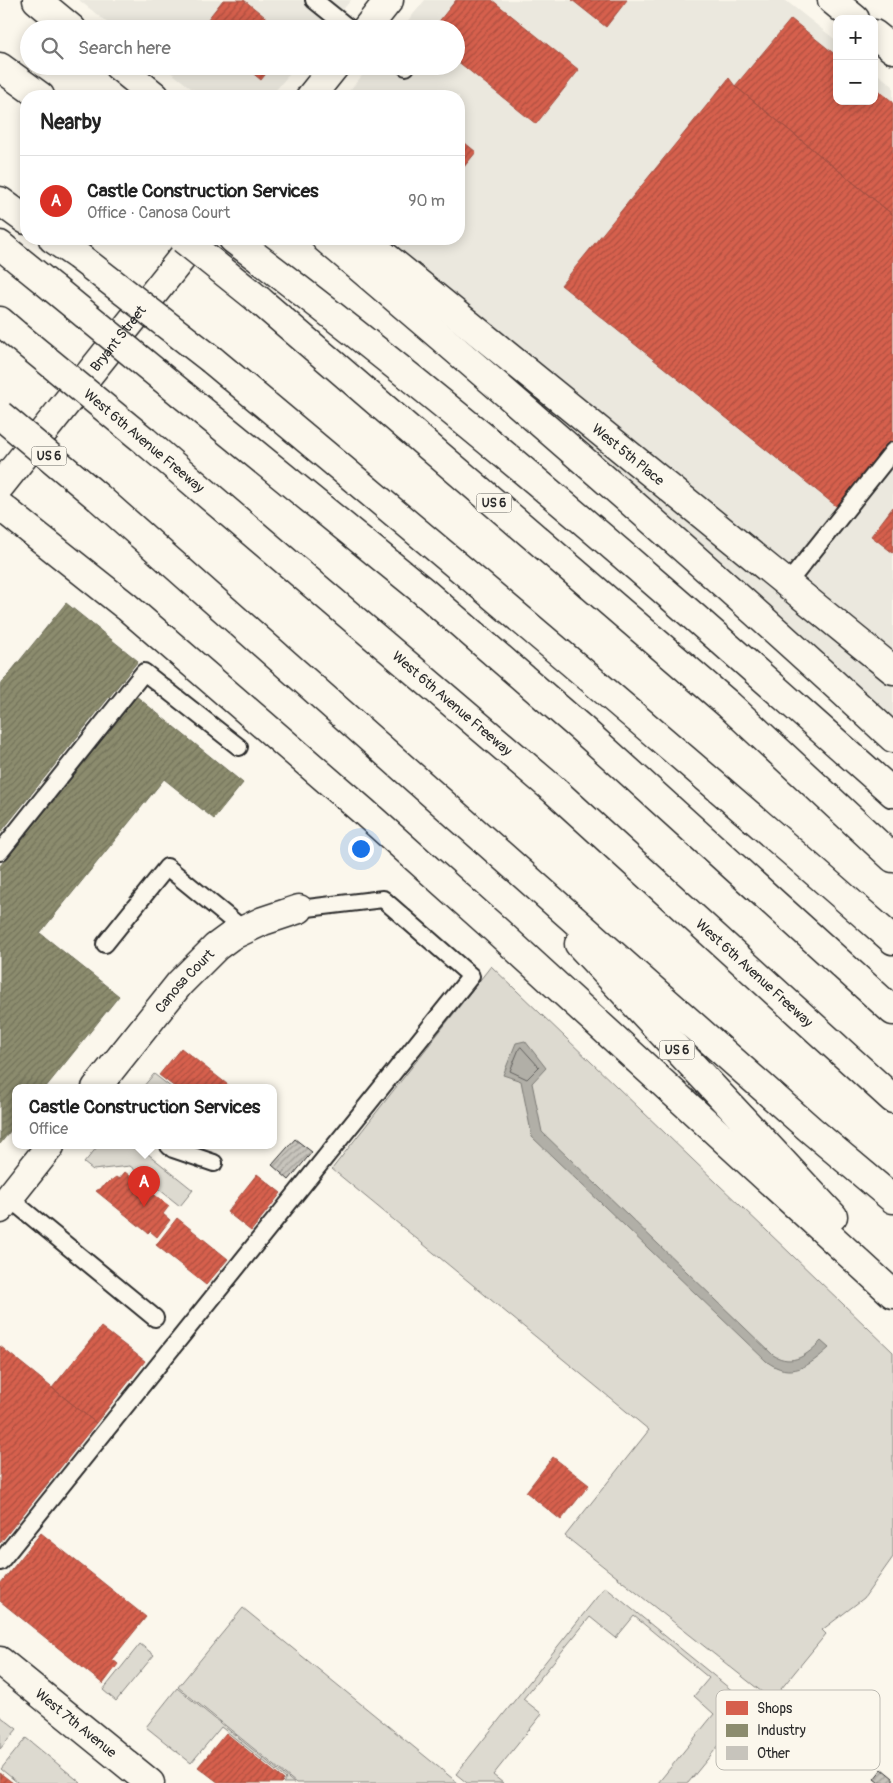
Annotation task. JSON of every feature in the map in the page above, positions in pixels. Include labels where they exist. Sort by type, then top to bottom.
[{"type":"main road","points":[[37,0],[61,20]]},
{"type":"main road","points":[[373,20],[389,0]]},
{"type":"main road","points":[[832,0],[850,15]]},
{"type":"main road","points":[[878,37],[893,49]]},
{"type":"main road","points":[[0,67],[32,90]]},
{"type":"main road","points":[[129,75],[148,90]]},
{"type":"main road","points":[[316,90],[328,75]]},
{"type":"main road","points":[[0,87],[20,104]]},
{"type":"main road","points":[[0,201],[20,216]]},
{"type":"main road","points":[[0,245],[422,590],[568,716],[893,1011]]},
{"type":"main road","points":[[62,245],[212,360],[501,601],[748,812],[893,940]]},
{"type":"main road","name":"US 6","points":[[190,245],[259,300],[729,705],[893,858]]},
{"type":"main road","name":"Bryant Street","points":[[0,486],[192,245]]},
{"type":"main road","points":[[241,245],[280,274],[498,449],[669,594],[893,793]]},
{"type":"main road","points":[[333,245],[491,379],[715,576],[893,738]]},
{"type":"main road","name":"West 5th Place","points":[[371,245],[893,670]]},
{"type":"main road","name":"West 6th Avenue Freeway","points":[[8,327],[145,441],[554,790],[893,1099]]},
{"type":"main road","name":"US 6","points":[[0,415],[99,498],[462,819],[893,1281]]},
{"type":"main road","points":[[0,506],[127,608],[356,804],[893,1294]]},
{"type":"main road","points":[[462,819],[811,1130],[893,1199]]},
{"type":"main road","name":"Canosa Court","points":[[100,1084],[174,990],[216,947],[231,936],[263,921],[299,909]]},
{"type":"main road","points":[[4,1203],[48,1149]]},
{"type":"main road","name":"West 7th Avenue","points":[[0,1661],[150,1783]]},
{"type":"lane","points":[[314,0],[339,20]]},
{"type":"lane","points":[[787,584],[893,451]]},
{"type":"lane","points":[[0,852],[144,672],[239,747]]},
{"type":"lane","points":[[105,944],[168,867],[244,930]]},
{"type":"lane","points":[[0,1562],[471,976],[383,899],[299,909]]},
{"type":"lane","points":[[173,1149],[214,1164]]},
{"type":"lane","points":[[4,1203],[155,1318]]},
{"type":"shaded area","points":[[79,0],[351,0],[334,20],[104,20]]},
{"type":"shaded area","points":[[425,0],[785,0],[833,38],[833,105],[878,105],[878,74],[893,86],[893,725],[374,245],[465,245],[465,90],[350,90],[362,75],[465,75],[465,20],[408,20]]},
{"type":"shaded area","points":[[174,75],[288,75],[276,90],[193,90]]},
{"type":"shaded area","points":[[491,966],[893,1352],[893,1557],[864,1598],[822,1630],[826,1634],[780,1690],[759,1690],[565,1536],[649,1430],[332,1169]]},
{"type":"shaded area","points":[[154,1074],[167,1084],[145,1084]]},
{"type":"shaded area","points":[[96,1149],[142,1149],[193,1190],[180,1206],[130,1166],[93,1170],[84,1163]]},
{"type":"shaded area","points":[[605,1587],[731,1690],[716,1690],[716,1749],[688,1783],[658,1783],[714,1714],[694,1696],[709,1678],[634,1616],[616,1638],[590,1617],[523,1699],[542,1714],[493,1775],[503,1783],[467,1783],[456,1774]]},
{"type":"shaded area","points":[[243,1608],[458,1783],[296,1783],[178,1687]]},
{"type":"shaded area","points":[[140,1644],[154,1655],[116,1701],[103,1690]]},
{"type":"shaded area","points":[[177,1688],[294,1783],[283,1783],[286,1779],[221,1727],[191,1763],[146,1727]]},
{"type":"shaded area","points":[[0,1716],[17,1729],[0,1749]]},
{"type":"shaded area","points":[[26,1738],[81,1783],[18,1783],[1,1769]]},
{"type":"water","points":[[525,1041],[546,1068],[532,1083],[542,1132],[773,1355],[793,1360],[805,1355],[821,1341],[829,1348],[807,1365],[792,1370],[775,1367],[766,1361],[532,1137],[521,1081],[503,1075],[516,1043]]},
{"type":"building: Shops","points":[[223,0],[244,0],[269,20],[207,20]]},
{"type":"building: Shops","points":[[456,0],[492,0],[579,70],[536,124],[465,67],[465,20],[440,20]]},
{"type":"building: Shops","points":[[572,0],[627,0],[606,27]]},
{"type":"building: Shops","points":[[791,19],[833,53],[833,105],[878,105],[878,90],[893,102],[893,215],[735,86]]},
{"type":"building: Shops","points":[[255,75],[265,75],[261,80]]},
{"type":"building: Shops","points":[[729,78],[735,86],[893,215],[893,444],[841,510],[561,285]]},
{"type":"building: Shops","points":[[465,143],[476,152],[465,166]]},
{"type":"building: Shops","points":[[893,507],[893,553],[871,536]]},
{"type":"building: Shops","points":[[181,1048],[227,1084],[171,1084],[159,1075]]},
{"type":"building: Shops","points":[[125,1172],[169,1206],[163,1214],[170,1220],[157,1237],[150,1231],[148,1233],[96,1191],[116,1177],[119,1179]]},
{"type":"building: Shops","points":[[257,1174],[281,1193],[251,1231],[227,1212]]},
{"type":"building: Shops","points":[[177,1218],[228,1259],[206,1285],[156,1245]]},
{"type":"building: Shops","points":[[101,1327],[145,1361],[96,1423],[52,1388]]},
{"type":"building: Shops","points":[[0,1346],[96,1423],[0,1543]]},
{"type":"building: Shops","points":[[553,1457],[589,1485],[561,1520],[526,1492]]},
{"type":"building: Shops","points":[[41,1533],[146,1617],[112,1659],[118,1664],[103,1684],[0,1601],[0,1584]]},
{"type":"building: Shops","points":[[226,1733],[284,1780],[281,1783],[219,1783],[198,1767]]},
{"type":"building: Shops","points":[[0,1773],[13,1783],[0,1783]]},
{"type":"building: Industry","points":[[66,603],[138,661],[0,833],[0,685]]},
{"type":"building: Industry","points":[[136,696],[243,783],[214,819],[164,779],[40,933],[119,996],[48,1084],[12,1084],[12,1129],[0,1144],[0,866]]},
{"type":"building: Other","points":[[295,1139],[312,1152],[289,1180],[272,1165]]},
{"type":"building: Other","points":[[882,1769],[893,1778],[893,1783],[879,1783],[874,1779]]},
{"type":"place","name":"Castle Construction Services","points":[[144,1207]]}]
